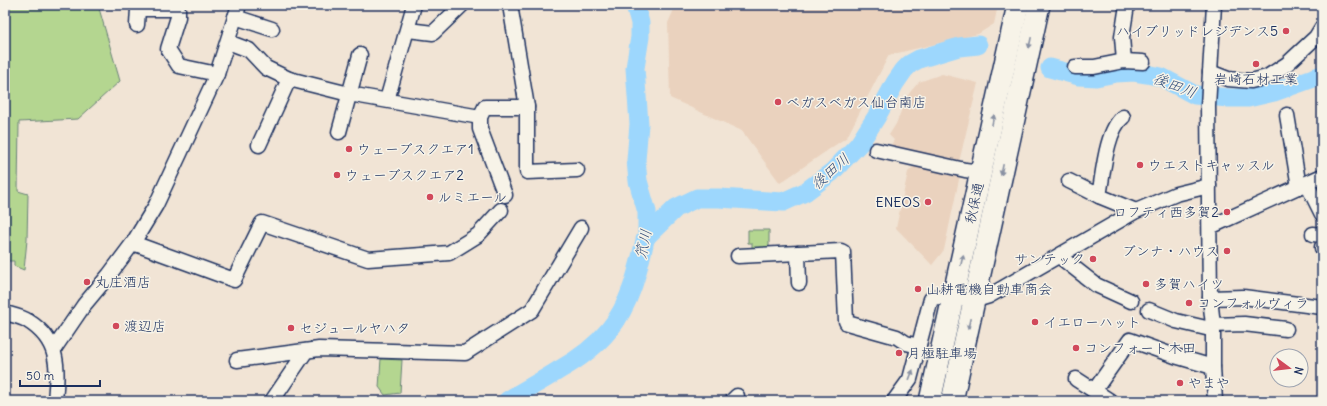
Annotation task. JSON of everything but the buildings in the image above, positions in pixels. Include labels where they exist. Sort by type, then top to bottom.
[{"type":"highway","name":"秋保通","points":[[930,401],[1018,5]]},
{"type":"highway","name":"秋保通","points":[[952,401],[1038,5]]},
{"type":"street","points":[[387,100],[414,5]]},
{"type":"street","points":[[408,30],[433,33],[462,5]]},
{"type":"street","points":[[510,5],[527,107],[527,172],[577,170]]},
{"type":"street","points":[[1124,61],[1122,37],[1127,5]]},
{"type":"street","points":[[1214,5],[1208,106],[1210,298],[1214,325],[1213,367],[1215,401]]},
{"type":"street","points":[[137,25],[138,9],[178,9],[178,17],[168,49],[179,66],[218,74]]},
{"type":"street","points":[[54,349],[84,305],[109,275],[133,242],[156,205],[218,74],[237,11],[272,29]]},
{"type":"street","points":[[1210,72],[1228,79],[1251,81],[1267,78],[1288,64],[1316,37],[1322,27]]},
{"type":"street","points":[[228,42],[249,50],[266,68],[288,79],[349,94],[480,117]]},
{"type":"street","points":[[339,132],[360,55]]},
{"type":"street","points":[[1075,67],[1094,67],[1124,61],[1142,62]]},
{"type":"street","points":[[259,145],[288,79]]},
{"type":"street","points":[[505,195],[480,129],[480,117],[485,108],[527,107]]},
{"type":"street","points":[[1287,115],[1303,186],[1322,214]]},
{"type":"street","points":[[1099,196],[1111,134],[1118,121],[1123,117]]},
{"type":"street","points":[[876,150],[965,170],[981,172]]},
{"type":"street","points":[[1210,227],[1303,186],[1322,176]]},
{"type":"street","points":[[1069,181],[1099,196],[1136,211]]},
{"type":"street","points":[[894,401],[910,379],[931,298],[979,299],[989,296],[1136,211],[1176,194],[1209,186]]},
{"type":"street","points":[[133,242],[234,280],[262,223],[368,258],[376,258],[449,253],[478,235],[501,210]]},
{"type":"street","points":[[237,360],[320,349],[465,353],[532,310],[581,228]]},
{"type":"street","points":[[738,256],[841,251],[843,252],[847,323],[919,346]]},
{"type":"street","points":[[798,253],[799,283]]},
{"type":"street","points":[[1059,256],[1096,285],[1131,301]]},
{"type":"street","points":[[1210,298],[1243,297],[1322,307]]},
{"type":"street","points":[[1150,310],[1176,321],[1206,328],[1214,325],[1268,322],[1286,329]]},
{"type":"street","points":[[5,313],[28,321],[45,334],[54,349],[56,362],[55,401]]},
{"type":"street","points":[[1076,379],[1098,397],[1130,340],[1175,356],[1213,367]]},
{"type":"street","points":[[272,401],[306,351]]},
{"type":"shaded area","points":[[676,5],[998,5],[994,24],[978,34],[889,55],[847,137],[780,183],[742,131],[670,98],[668,23]]},
{"type":"shaded area","points":[[942,74],[978,83],[959,162],[890,147],[894,140],[889,135],[896,124],[906,98],[919,82]]},
{"type":"shaded area","name":"ENEOS","points":[[915,165],[960,175],[944,250],[932,265],[896,228],[908,172]]},
{"type":"green space","points":[[5,5],[98,5],[120,81],[78,119],[19,122],[18,191],[28,194],[27,240],[24,270],[14,266],[14,261],[5,261]]},
{"type":"green space","points":[[748,230],[769,230],[769,250],[758,251],[752,248],[752,243],[748,243]]},
{"type":"green space","points":[[381,359],[402,360],[400,393],[385,395],[379,387]]},
{"type":"waterway","name":"笊川","points":[[507,401],[573,362],[598,342],[609,330],[622,310],[628,299],[636,276],[647,236],[647,212],[638,181],[636,160],[639,124],[635,68],[640,37],[640,23],[635,5]]},
{"type":"waterway","name":"後田川","points":[[647,236],[676,208],[697,198],[783,202],[805,192],[832,172],[859,144],[877,116],[895,83],[910,64],[919,59],[959,47],[978,45]]},
{"type":"waterway","name":"後田川","points":[[1050,68],[1079,76],[1096,77],[1116,73],[1134,72],[1147,74],[1161,77],[1195,95],[1229,98],[1248,98],[1274,92],[1322,75]]},
{"type":"place","name":"ハイブリッドレジデンス5","points":[[1286,31]]},
{"type":"place","name":"岩崎石材工業","points":[[1256,64]]},
{"type":"place","name":"ベガスベガス仙台南店","points":[[778,102]]},
{"type":"place","name":"ウェーブスクエア1","points":[[349,149]]},
{"type":"place","name":"ウエストキャッスル","points":[[1140,165]]},
{"type":"place","name":"ウェーブスクエア2","points":[[337,175]]},
{"type":"place","name":"ルミエール","points":[[430,197]]},
{"type":"place","name":"ENEOS","points":[[928,202]]},
{"type":"place","name":"ロフティ西多賀2","points":[[1227,212]]},
{"type":"place","name":"ブンナ・ハウス","points":[[1227,251]]},
{"type":"place","name":"サンテック","points":[[1093,259]]},
{"type":"place","name":"丸庄酒店","points":[[87,282]]},
{"type":"place","name":"多賀ハイツ","points":[[1146,284]]},
{"type":"place","name":"山耕電機自動車商会","points":[[918,289]]},
{"type":"place","name":"コンフォルヴィラ","points":[[1189,303]]},
{"type":"place","name":"イエローハット","points":[[1035,322]]},
{"type":"place","name":"渡辺店","points":[[116,326]]},
{"type":"place","name":"セジュールヤハタ","points":[[291,328]]},
{"type":"place","name":"コンフォート木田","points":[[1076,348]]},
{"type":"place","name":"月極駐車場","points":[[899,353]]},
{"type":"place","name":"やまや","points":[[1180,383]]}]
